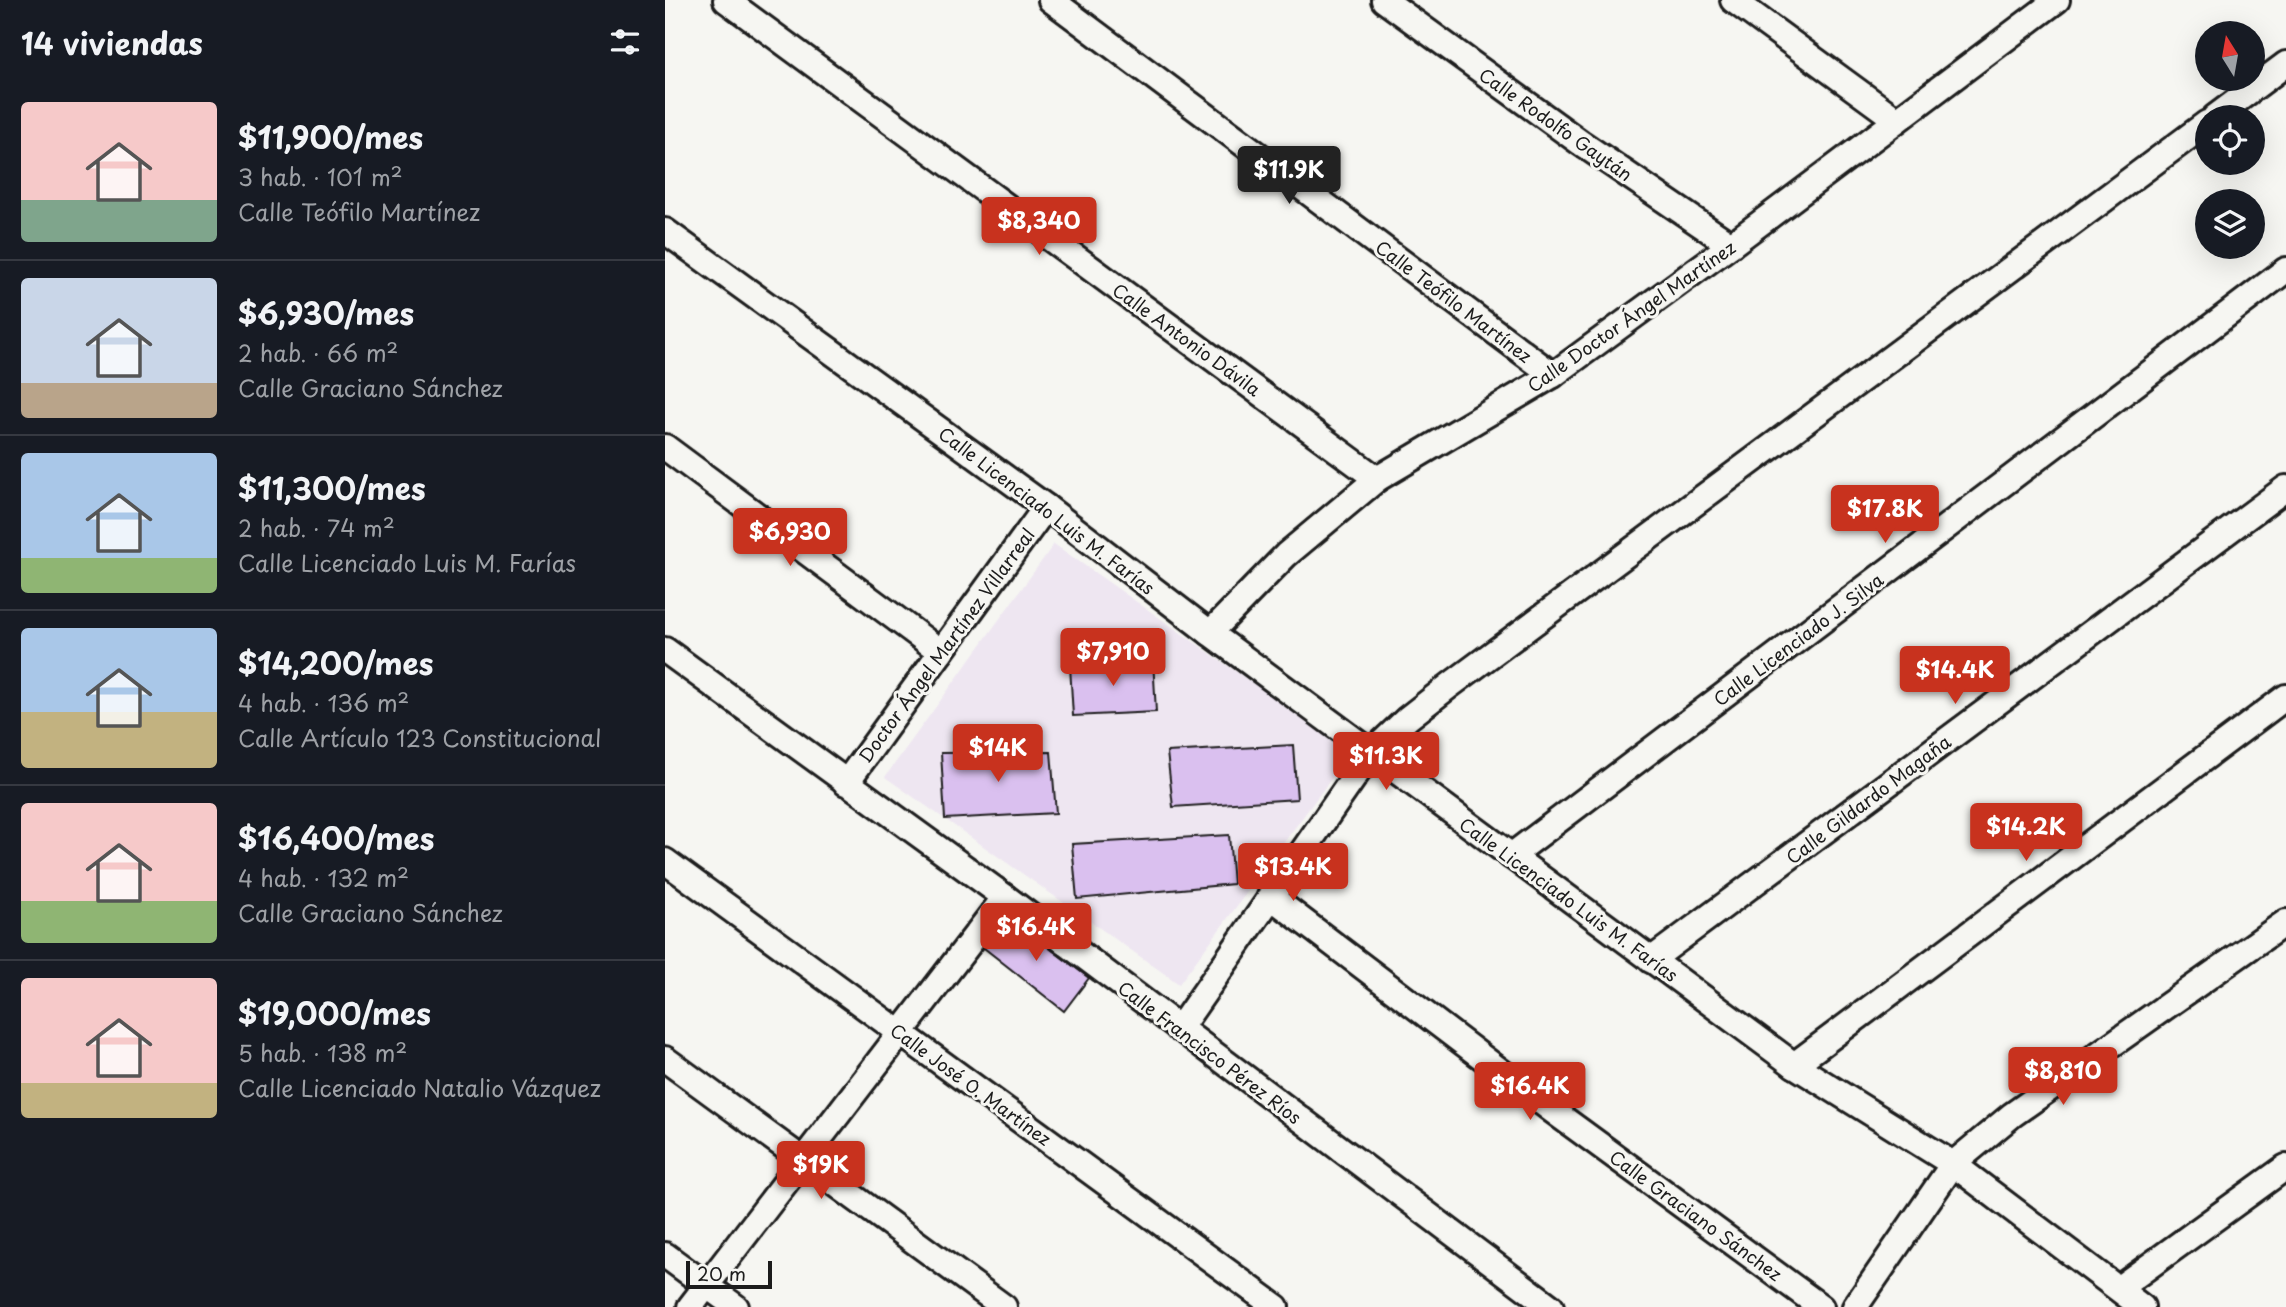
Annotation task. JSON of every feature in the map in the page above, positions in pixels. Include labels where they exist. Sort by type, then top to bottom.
[{"type":"street","name":"Calle Antonio Dávila","points":[[726,0],[1377,480]]},
{"type":"street","name":"Calle Teófilo Martínez","points":[[1051,0],[1553,375]]},
{"type":"street","name":"Calle Rodolfo Gaytán","points":[[1384,0],[1581,144],[1731,245]]},
{"type":"street","points":[[1733,0],[1897,120]]},
{"type":"street","name":"Calle Doctor Ángel Martínez","points":[[1210,633],[1286,555],[1377,480],[1553,375],[2057,0]]},
{"type":"street","points":[[2231,105],[2286,64]]},
{"type":"street","points":[[1179,1029],[1371,753],[1408,718],[2195,132]]},
{"type":"street","name":"Calle Licenciado Luis M. Farías","points":[[665,231],[1046,507],[1210,633],[1794,1065],[1954,1164],[2142,1307]]},
{"type":"street","name":"Calle Licenciado J. Silva","points":[[1511,856],[2286,270]]},
{"type":"street","points":[[665,447],[941,652]]},
{"type":"street","name":"Calle Gildardo Magaña","points":[[1651,960],[2286,488]]},
{"type":"street","name":"Doctor Ángel Martínez Villarreal","points":[[846,783],[1046,507]]},
{"type":"street","name":"Calle Francisco Pérez Ríos","points":[[665,650],[1005,897],[1551,1307]]},
{"type":"street","points":[[1794,1065],[2286,697]]},
{"type":"street","name":"Calle José O. Martínez","points":[[665,862],[1276,1307]]},
{"type":"street","name":"Calle Graciano Sánchez","points":[[1270,896],[1553,1111],[1821,1307]]},
{"type":"street","points":[[690,1307],[1005,897]]},
{"type":"street","points":[[1855,1307],[1954,1164],[2012,1115],[2286,922]]},
{"type":"street","points":[[665,1059],[1004,1307]]},
{"type":"street","points":[[2119,1288],[2286,1167]]},
{"type":"street","points":[[665,1255],[736,1307]]},
{"type":"shaded area","points":[[1054,544],[1351,752],[1179,984],[885,777]]},
{"type":"building","points":[[1153,660],[1156,712],[1073,716],[1070,666]]},
{"type":"building","points":[[1293,745],[1297,799],[1173,807],[1167,752]]},
{"type":"building","points":[[1051,752],[1056,813],[945,819],[941,753]]},
{"type":"building","points":[[1229,835],[1233,884],[1077,899],[1072,844]]},
{"type":"building","points":[[1006,915],[1089,978],[1064,1011],[984,948]]}]
